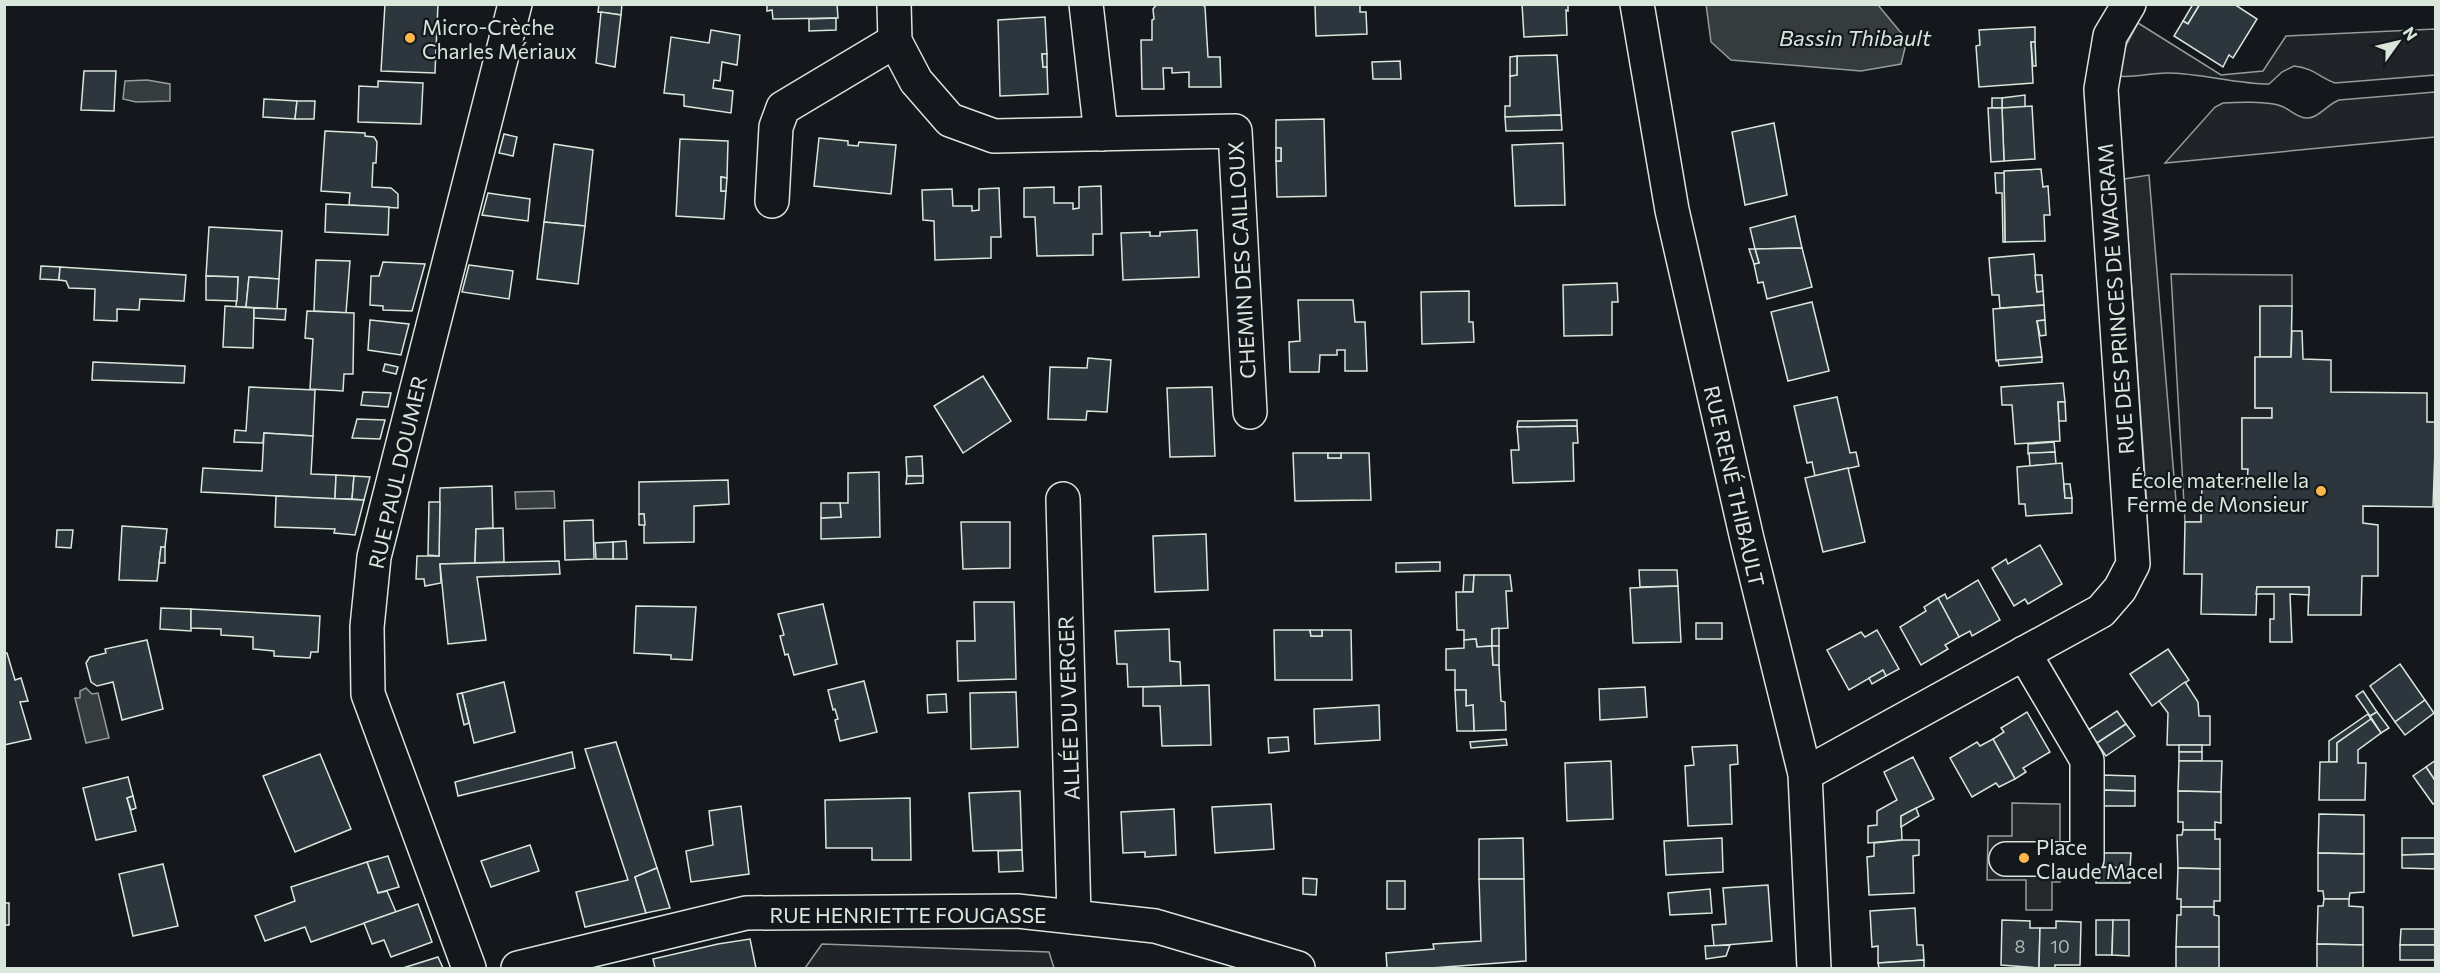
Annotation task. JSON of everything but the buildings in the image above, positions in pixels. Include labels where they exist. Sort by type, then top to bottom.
[{"type":"street","name":"RUE PAUL DOUMER","points":[[469,969],[368,694],[367,627],[374,557],[515,4]]},
{"type":"street","name":"CHEMIN DES CAILLOUX","points":[[894,4],[895,41],[916,81],[950,120],[994,136],[1235,131],[1250,412]]},
{"type":"street","points":[[1086,4],[1101,134]]},
{"type":"street","name":"RUE RENÉ THIBAULT","points":[[1636,4],[1672,210],[1747,539],[1805,774],[1814,969]]},
{"type":"street","name":"RUE DES PRINCES DE WAGRAM","points":[[1805,774],[2101,611],[2120,589],[2133,564],[2101,89],[2110,36],[2129,4]]},
{"type":"street","points":[[772,201],[776,127],[783,108],[895,41]]},
{"type":"street","name":"ALLÉE DU VERGER","points":[[1063,499],[1074,917]]},
{"type":"street","points":[[2006,859],[2086,859],[2087,760],[2024,653]]},
{"type":"street","name":"RUE HENRIETTE FOUGASSE","points":[[518,969],[746,913],[1017,911],[1155,926],[1298,969]]},
{"type":"shaded area","points":[[2138,23],[2221,75],[2263,71],[2286,36],[2435,29],[2435,75],[2335,83],[2312,71],[2294,66],[2282,72],[2269,84],[2180,73],[2117,76],[2122,53]]},
{"type":"shaded area","points":[[2435,92],[2435,137],[2165,163],[2215,107],[2223,103],[2276,104],[2300,117],[2311,118],[2339,100]]},
{"type":"shaded area","points":[[2149,175],[2176,501],[2147,505],[2124,179]]},
{"type":"shaded area","points":[[2171,274],[2292,275],[2292,306],[2260,307],[2260,357],[2255,358],[2255,408],[2272,408],[2272,418],[2242,418],[2242,468],[2248,469],[2247,484],[2202,483],[2201,522],[2185,522]]},
{"type":"shaded area","name":"Place Claude Macel","points":[[2012,803],[2060,804],[2060,882],[2052,882],[2052,910],[2026,910],[2026,880],[1987,880],[1988,836],[2012,836]]},
{"type":"shaded area","points":[[822,944],[1049,952],[1054,968],[805,968]]},
{"type":"water","name":"Bassin Thibault","points":[[1706,4],[1878,5],[1907,40],[1901,64],[1861,71],[1731,60],[1711,42]]},
{"type":"water","points":[[147,80],[170,84],[170,101],[136,102],[123,99],[125,81]]},
{"type":"water","points":[[554,491],[555,508],[516,509],[515,492]]},
{"type":"water","points":[[86,688],[92,694],[98,693],[109,738],[86,743],[75,698],[80,698],[80,691]]},
{"type":"place","name":"Micro-Crèche Charles Mériaux","points":[[410,38]]},
{"type":"place","name":"École maternelle la Ferme de Monsieur","points":[[2321,491]]},
{"type":"place","name":"Place Claude Macel","points":[[2024,858]]}]
